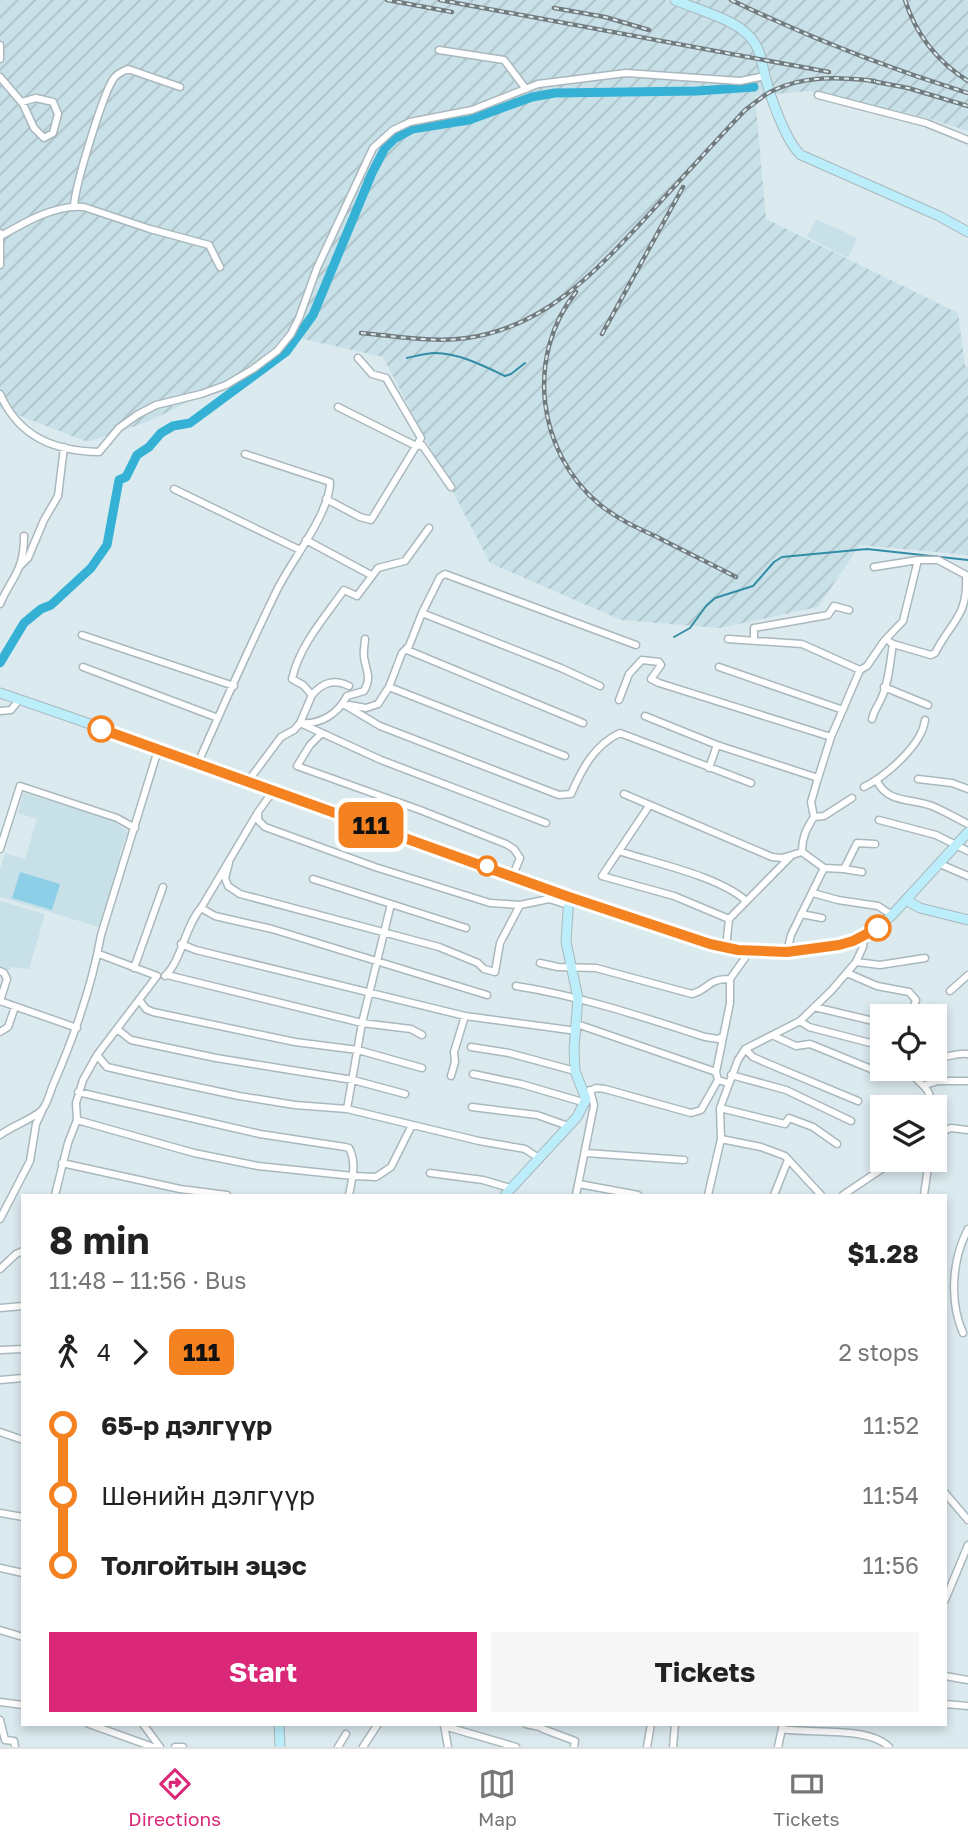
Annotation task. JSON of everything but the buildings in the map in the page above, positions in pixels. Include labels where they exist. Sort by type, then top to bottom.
[{"type":"main road","points":[[675,0],[740,28],[747,34],[763,58],[765,76],[788,139],[801,155],[939,216],[968,232]]},
{"type":"main road","points":[[0,693],[513,875],[568,901],[726,948],[787,952],[839,945],[864,936],[880,927],[968,832]]},
{"type":"main road","points":[[906,900],[920,908],[968,920]]},
{"type":"main road","points":[[508,1192],[568,1126],[587,1095],[575,1071],[578,998],[566,942],[568,901]]},
{"type":"main road","points":[[279,1726],[280,1747]]},
{"type":"street","points":[[0,44],[0,59]]},
{"type":"street","points":[[439,50],[504,60],[526,89]]},
{"type":"street","points":[[74,206],[80,174],[114,78],[128,69],[180,87]]},
{"type":"street","points":[[0,394],[32,436],[64,447],[99,452],[119,428],[137,415],[156,405],[216,389],[253,369],[277,351],[291,334],[317,268],[378,141],[410,122],[472,110],[538,84],[626,73],[740,81],[765,76]]},
{"type":"street","points":[[0,77],[23,104],[34,128],[44,138],[53,133],[58,114],[53,102],[36,98],[23,104]]},
{"type":"street","points":[[818,95],[926,123],[968,140]]},
{"type":"street","points":[[0,265],[1,234],[23,223],[74,206],[209,244],[220,267]]},
{"type":"street","points":[[326,499],[371,520],[421,438],[386,378],[372,374],[358,358]]},
{"type":"street","points":[[338,407],[416,446],[422,445],[451,487]]},
{"type":"street","points":[[20,566],[28,558],[44,520],[58,496],[64,447]]},
{"type":"street","points":[[198,763],[276,592],[326,499],[330,482],[244,454]]},
{"type":"street","points":[[174,489],[300,550]]},
{"type":"street","points":[[312,695],[303,685],[292,679],[315,630],[344,590],[357,596],[371,575],[383,566],[405,561],[429,528]]},
{"type":"street","points":[[0,604],[20,566],[24,554],[24,536]]},
{"type":"street","points":[[306,540],[371,575]]},
{"type":"street","points":[[802,852],[806,829],[814,817],[811,802],[817,778],[831,737],[860,670],[867,666],[903,621],[918,560]]},
{"type":"street","points":[[874,567],[918,560],[939,560],[967,575],[967,602],[957,622],[931,655],[892,644],[886,639]]},
{"type":"street","points":[[343,704],[373,707],[378,704],[389,687],[402,653],[407,650],[440,577],[450,575],[636,645]]},
{"type":"street","points":[[754,640],[754,628],[828,615],[834,606],[849,610]]},
{"type":"street","points":[[422,613],[600,686]]},
{"type":"street","points":[[82,635],[234,686]]},
{"type":"street","points":[[300,723],[320,722],[343,704],[347,696],[364,691],[369,674],[363,655],[365,639]]},
{"type":"street","points":[[728,639],[802,644],[860,670]]},
{"type":"street","points":[[872,719],[874,709],[881,699],[892,644]]},
{"type":"street","points":[[407,650],[583,723]]},
{"type":"street","points":[[619,700],[629,674],[642,660],[648,659],[661,665],[651,679],[659,683],[831,737]]},
{"type":"street","points":[[83,667],[218,718]]},
{"type":"street","points":[[719,667],[843,710]]},
{"type":"street","points":[[249,780],[281,737],[300,723],[312,695],[324,684],[339,682],[349,686]]},
{"type":"street","points":[[389,687],[565,757]]},
{"type":"street","points":[[884,687],[928,705]]},
{"type":"street","points":[[0,711],[11,710],[16,698]]},
{"type":"street","points":[[343,704],[380,726],[559,795],[571,794],[591,756],[606,739],[620,733],[751,783]]},
{"type":"street","points":[[646,716],[717,745],[817,778]]},
{"type":"street","points":[[864,787],[877,781],[915,744],[925,720]]},
{"type":"street","points":[[300,723],[381,760],[546,823]]},
{"type":"street","points":[[322,733],[310,745],[297,766],[506,844],[514,849],[520,858],[513,875]]},
{"type":"street","points":[[709,768],[717,745]]},
{"type":"street","points":[[0,1219],[30,1161],[36,1124],[77,1028],[99,954],[100,935],[158,750]]},
{"type":"street","points":[[918,779],[952,783],[968,789]]},
{"type":"street","points":[[877,781],[880,788],[897,800],[929,804],[968,824]]},
{"type":"street","points":[[0,849],[20,786],[117,818],[135,828]]},
{"type":"street","points":[[277,791],[268,798],[234,851],[225,878],[233,891],[439,947],[495,972],[500,943],[520,905]]},
{"type":"street","points":[[624,794],[772,857],[782,858],[802,852]]},
{"type":"street","points":[[814,817],[824,816],[852,798]]},
{"type":"street","points":[[649,806],[602,876],[674,896],[729,919]]},
{"type":"street","points":[[258,812],[258,820],[265,827],[375,867],[490,903],[520,905],[549,899],[568,901]]},
{"type":"street","points":[[880,821],[936,835],[968,851]]},
{"type":"street","points":[[844,869],[857,842],[875,844]]},
{"type":"street","points":[[619,851],[724,887],[746,900]]},
{"type":"street","points":[[802,852],[824,868],[862,873]]},
{"type":"street","points":[[726,948],[729,919],[792,855]]},
{"type":"street","points":[[167,975],[192,918],[229,863]]},
{"type":"street","points":[[940,864],[968,876]]},
{"type":"street","points":[[787,952],[801,914],[824,868]]},
{"type":"street","points":[[313,879],[466,928]]},
{"type":"street","points":[[134,968],[163,887]]},
{"type":"street","points":[[813,893],[878,906],[892,915]]},
{"type":"street","points":[[348,1109],[362,1023],[391,904]]},
{"type":"street","points":[[201,908],[215,916],[272,929],[487,995]]},
{"type":"street","points":[[801,914],[822,918]]},
{"type":"street","points":[[708,1194],[721,1139],[720,1108],[731,1075],[746,1049],[800,1021],[848,973],[863,947],[864,936]]},
{"type":"street","points":[[181,944],[196,950],[287,970],[465,1016],[577,1028],[716,1072]]},
{"type":"street","points":[[473,1074],[587,1095],[605,1088],[691,1113],[701,1110],[718,1080],[716,1072],[730,1003],[730,979],[744,958],[746,950]]},
{"type":"street","points":[[99,954],[157,976],[167,975],[362,1023],[411,1029],[422,1035]]},
{"type":"street","points":[[856,962],[880,965],[925,958]]},
{"type":"street","points":[[540,963],[558,967],[596,968],[692,994],[696,994],[712,981],[730,979]]},
{"type":"street","points":[[0,971],[7,979],[0,1001],[77,1028]]},
{"type":"street","points":[[848,973],[877,986],[909,992],[916,1000],[915,1004]]},
{"type":"street","points":[[950,991],[968,975]]},
{"type":"street","points":[[55,1194],[62,1163],[77,1120],[78,1092],[97,1055],[157,976]]},
{"type":"street","points":[[516,986],[578,998],[705,1037],[722,1037]]},
{"type":"street","points":[[140,1001],[146,1009],[153,1012],[295,1042],[358,1050],[422,1068]]},
{"type":"street","points":[[0,1032],[8,1027],[15,1007]]},
{"type":"street","points":[[814,1007],[870,1020]]},
{"type":"street","points":[[451,1076],[455,1062],[454,1052],[465,1016]]},
{"type":"street","points":[[800,1021],[809,1027],[870,1043]]},
{"type":"street","points":[[117,1029],[131,1040],[216,1058],[353,1080],[405,1094]]},
{"type":"street","points":[[774,1036],[796,1046],[810,1044],[870,1069]]},
{"type":"street","points":[[471,1047],[575,1071]]},
{"type":"street","points":[[746,1049],[753,1057],[858,1101]]},
{"type":"street","points":[[947,1058],[962,1053],[968,1054]]},
{"type":"street","points":[[97,1055],[107,1067],[250,1098],[348,1109],[524,1149],[540,1159]]},
{"type":"street","points":[[731,1075],[786,1090],[851,1121]]},
{"type":"street","points":[[718,1080],[728,1083]]},
{"type":"street","points":[[920,1081],[930,1095]]},
{"type":"street","points":[[925,1085],[938,1081],[968,1081]]},
{"type":"street","points":[[78,1092],[260,1134],[349,1148],[353,1157],[349,1194]]},
{"type":"street","points":[[576,1194],[594,1105],[587,1095]]},
{"type":"street","points":[[472,1107],[537,1115],[568,1126]]},
{"type":"street","points":[[720,1108],[785,1124],[789,1118],[813,1127],[837,1144]]},
{"type":"street","points":[[0,1135],[43,1110]]},
{"type":"street","points":[[77,1120],[194,1153],[258,1166],[376,1177],[391,1167],[412,1125]]},
{"type":"street","points":[[947,1129],[968,1130]]},
{"type":"street","points":[[721,1139],[761,1147],[785,1156],[820,1194]]},
{"type":"street","points":[[586,1153],[684,1160]]},
{"type":"street","points":[[774,1194],[788,1160]]},
{"type":"street","points":[[62,1163],[180,1189],[219,1194]]},
{"type":"street","points":[[844,1194],[877,1172]]},
{"type":"street","points":[[924,1194],[927,1172]]},
{"type":"street","points":[[430,1173],[483,1180],[508,1192]]},
{"type":"street","points":[[579,1184],[633,1194]]},
{"type":"street","points":[[963,1332],[958,1321],[954,1291],[956,1258],[968,1229]]},
{"type":"street","points":[[0,1269],[21,1252]]},
{"type":"street","points":[[0,1308],[21,1306]]},
{"type":"street","points":[[0,1350],[21,1349]]},
{"type":"street","points":[[0,1380],[21,1378]]},
{"type":"street","points":[[0,1432],[21,1439]]},
{"type":"street","points":[[947,1495],[968,1520]]},
{"type":"street","points":[[0,1513],[21,1517]]},
{"type":"street","points":[[947,1595],[968,1545]]},
{"type":"street","points":[[0,1568],[21,1573]]},
{"type":"street","points":[[0,1630],[21,1636]]},
{"type":"street","points":[[947,1676],[968,1680]]},
{"type":"street","points":[[0,1702],[21,1705]]},
{"type":"street","points":[[947,1704],[968,1706]]},
{"type":"street","points":[[0,1720],[5,1740],[14,1741],[15,1747]]},
{"type":"street","points":[[95,1726],[153,1747]]},
{"type":"street","points":[[144,1726],[160,1747]]},
{"type":"street","points":[[363,1747],[377,1726]]},
{"type":"street","points":[[444,1726],[448,1747]]},
{"type":"street","points":[[447,1726],[516,1747]]},
{"type":"street","points":[[541,1726],[575,1741],[574,1747]]},
{"type":"street","points":[[647,1747],[651,1726]]},
{"type":"street","points":[[674,1747],[675,1726]]},
{"type":"street","points":[[778,1747],[783,1726],[857,1735],[877,1739],[889,1747]]},
{"type":"street","points":[[338,1747],[346,1734]]},
{"type":"street","points":[[175,1747],[183,1747]]},
{"type":"shaded area","points":[[0,0],[665,0],[672,3],[673,0],[968,0],[968,131],[927,118],[810,91],[755,96],[766,219],[958,313],[965,366],[968,367],[968,555],[860,545],[818,607],[720,628],[621,620],[490,563],[383,357],[290,336],[226,384],[147,422],[88,442],[0,408]]},
{"type":"shaded area","points":[[816,219],[857,238],[848,258],[807,237]]},
{"type":"shaded area","points":[[23,793],[110,819],[129,833],[120,853],[120,863],[99,927],[0,897],[0,870],[5,853],[25,859],[37,819],[18,813]]},
{"type":"shaded area","points":[[20,872],[60,884],[52,910],[12,898]]},
{"type":"shaded area","points":[[0,901],[45,914],[29,969],[11,967],[9,971],[0,968]]},
{"type":"waterway","points":[[0,663],[24,623],[41,609],[51,605],[91,568],[107,545],[119,480],[126,477],[137,455],[149,447],[161,433],[173,426],[190,423],[286,352],[313,315],[372,173],[385,148],[394,139],[412,129],[469,120],[532,97],[555,93],[697,91],[754,87]]},
{"type":"waterway","points":[[407,358],[432,353],[453,355],[505,376],[525,363]]},
{"type":"waterway","points":[[674,637],[690,628],[715,598],[753,586],[774,562],[782,557],[867,549],[968,560]]},
{"type":"railway","points":[[387,0],[452,12]]},
{"type":"railway","points":[[440,0],[829,72]]},
{"type":"railway","points":[[731,0],[848,51],[968,93]]},
{"type":"railway","points":[[905,0],[915,25],[929,46],[957,74],[968,81]]},
{"type":"railway","points":[[554,8],[605,17],[649,30]]},
{"type":"railway","points":[[361,333],[441,340],[496,332],[522,322],[547,308],[591,274],[745,110],[765,95],[784,86],[810,80],[836,78],[875,81]]},
{"type":"railway","points":[[866,80],[908,88],[968,106]]},
{"type":"railway","points":[[602,334],[683,187]]},
{"type":"railway","points":[[576,292],[560,317],[549,345],[545,373],[545,402],[551,431],[562,458],[578,483],[612,514],[736,577]]},
{"type":"bus line","name":"111","points":[[101,729],[569,897],[710,944],[738,950],[787,952],[839,945],[878,928]]}]
